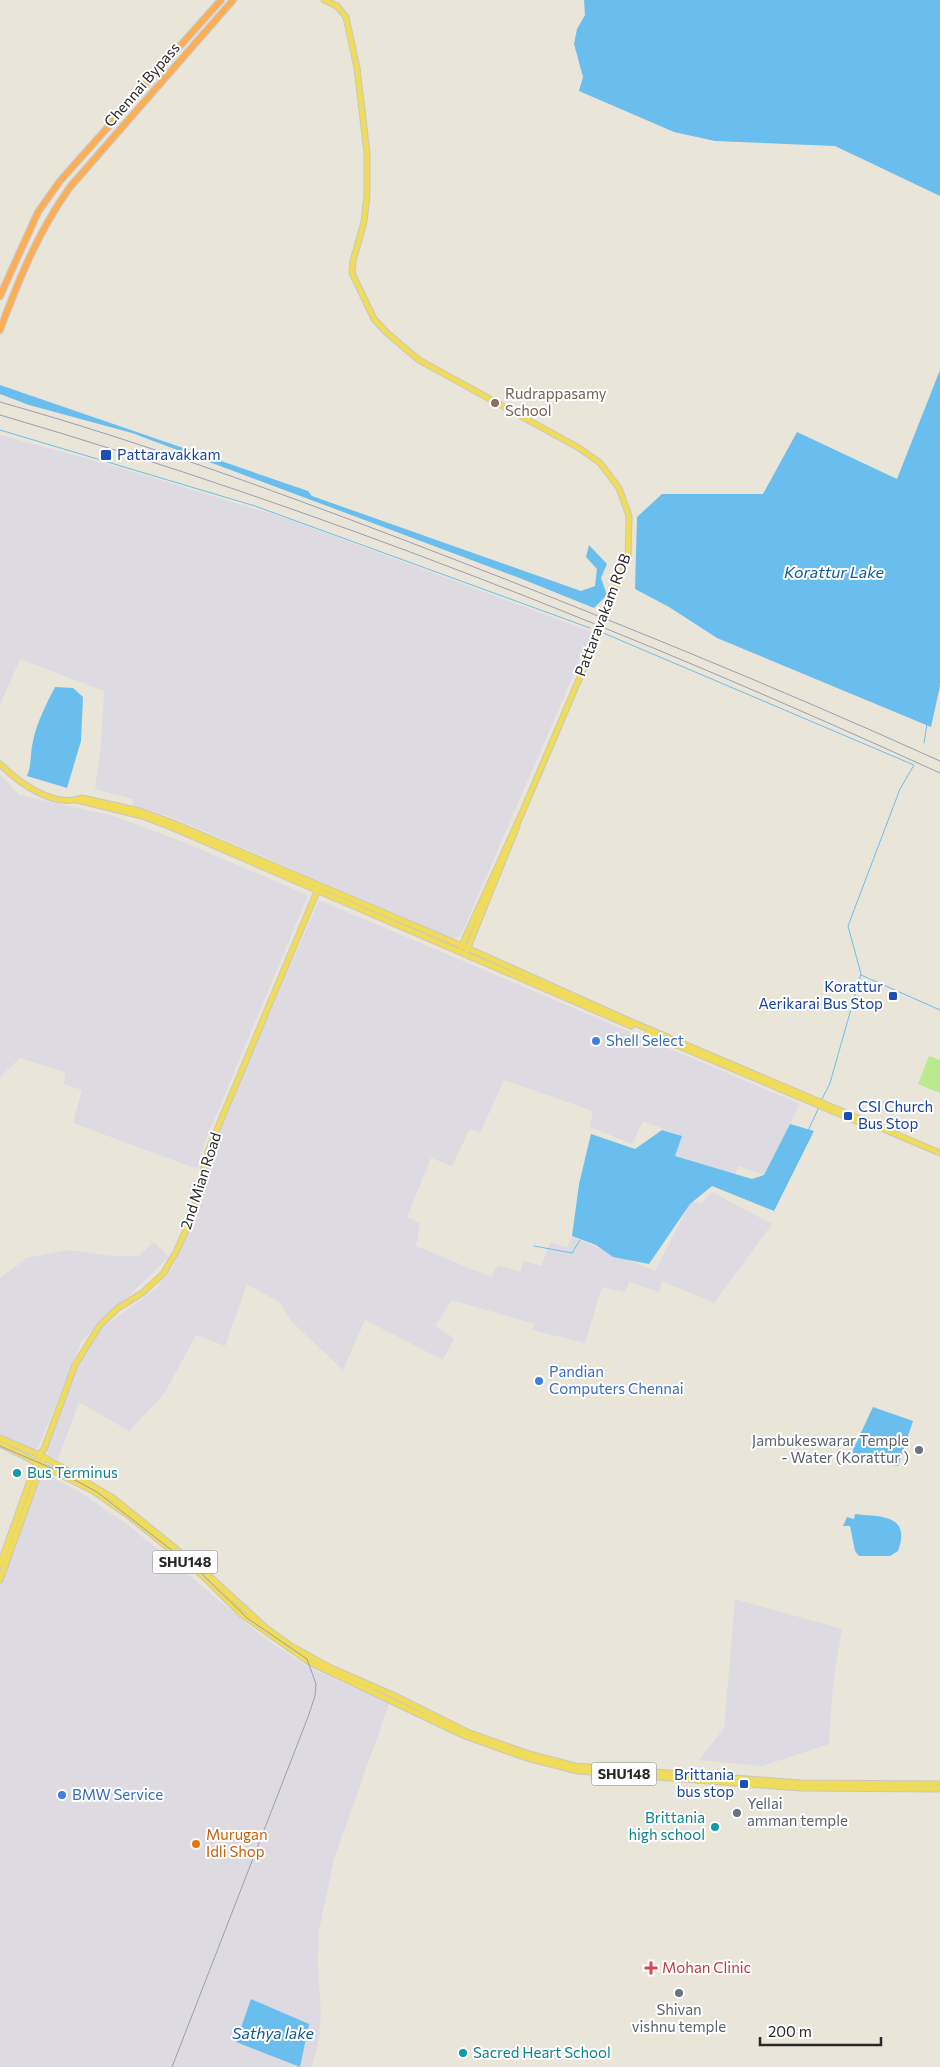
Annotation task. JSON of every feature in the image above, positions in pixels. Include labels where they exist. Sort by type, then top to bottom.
[{"type":"highway","name":"Chennai Bypass","points":[[0,296],[38,212],[60,181],[220,0]]},
{"type":"highway","name":"Chennai Bypass","points":[[1,327],[31,251],[48,218],[70,187],[233,0]]},
{"type":"main road","name":"Pattaravakam ROB","points":[[324,0],[338,6],[346,17],[356,61],[364,128],[367,195],[364,222],[353,262],[352,273],[374,319],[387,333],[419,360],[579,448],[600,463],[610,475],[625,503],[629,516],[628,558],[600,630],[464,949]]},
{"type":"main road","points":[[0,764],[15,779],[37,793],[77,800],[82,798],[149,814],[940,1155]]},
{"type":"main road","name":"2nd Mian Road","points":[[42,1456],[75,1365],[100,1325],[118,1308],[140,1295],[163,1274],[176,1252],[192,1217],[211,1143],[318,888]]},
{"type":"main road","name":"SHU148","points":[[0,1438],[42,1456],[112,1498],[206,1573],[261,1630],[309,1662],[465,1736],[556,1766],[578,1771],[800,1788],[940,1789]]},
{"type":"main road","name":"SHU148","points":[[0,1444],[93,1491],[129,1516],[231,1600],[292,1646],[332,1668],[388,1692],[467,1732],[557,1762],[576,1766],[800,1783],[940,1784]]},
{"type":"main road","points":[[0,1580],[42,1456]]},
{"type":"main road","points":[[0,1565],[26,1503]]},
{"type":"shaded area","points":[[0,435],[118,467],[285,518],[592,632],[460,937],[452,938],[171,817],[132,805],[133,799],[95,789],[101,746],[104,691],[20,659],[0,705]]},
{"type":"shaded area","points":[[0,774],[19,795],[114,816],[183,842],[308,895],[205,1142],[197,1169],[73,1123],[82,1090],[64,1084],[65,1072],[20,1058],[0,1077]]},
{"type":"shaded area","points":[[319,900],[800,1104],[764,1175],[739,1166],[731,1182],[668,1154],[676,1134],[643,1121],[632,1144],[590,1127],[593,1111],[504,1080],[480,1133],[470,1129],[452,1166],[431,1158],[407,1217],[420,1223],[416,1246],[491,1277],[498,1265],[520,1272],[524,1261],[541,1266],[550,1242],[567,1247],[572,1237],[655,1271],[691,1201],[701,1204],[712,1192],[772,1224],[714,1303],[662,1281],[659,1292],[629,1282],[625,1292],[602,1287],[585,1343],[532,1330],[534,1324],[452,1300],[435,1326],[454,1338],[443,1360],[365,1320],[343,1370],[292,1322],[280,1303],[247,1284],[225,1346],[196,1335],[164,1394],[129,1431],[79,1402],[58,1460],[48,1454],[46,1445],[77,1368],[99,1330],[157,1288],[173,1267],[196,1213],[208,1162],[224,1119]]},
{"type":"shaded area","points":[[154,1242],[169,1257],[82,1340],[38,1448],[32,1450],[0,1435],[0,1278],[27,1258],[67,1250],[114,1256],[139,1256]]},
{"type":"shaded area","points":[[46,1474],[80,1492],[132,1528],[263,1637],[308,1667],[389,1704],[334,1859],[319,1930],[318,1965],[321,2015],[318,2045],[311,2067],[0,2067],[0,1585],[40,1481]]},
{"type":"shaded area","points":[[735,1599],[842,1629],[833,1684],[829,1744],[762,1766],[699,1760],[724,1728]]},
{"type":"green space","points":[[929,1056],[940,1060],[940,1093],[918,1084]]},
{"type":"water","points":[[584,0],[940,0],[940,196],[835,146],[715,141],[674,132],[579,91],[583,77],[574,44],[577,29],[585,15]]},
{"type":"water","name":"Korattur Lake","points":[[940,370],[940,686],[931,727],[717,638],[669,607],[635,589],[637,517],[662,494],[763,494],[797,432],[897,479]]},
{"type":"water","points":[[0,385],[308,491],[312,496],[581,591],[595,586],[597,569],[586,557],[589,545],[607,564],[601,578],[607,595],[594,608],[517,577],[132,433],[29,405],[0,394]]},
{"type":"water","points":[[55,687],[73,688],[83,697],[81,741],[67,788],[27,776],[37,727]]},
{"type":"water","points":[[790,1124],[814,1131],[774,1211],[712,1186],[690,1204],[649,1264],[613,1257],[596,1245],[572,1236],[579,1184],[591,1134],[635,1149],[662,1130],[682,1136],[675,1156],[752,1179],[764,1175]]},
{"type":"water","points":[[873,1407],[913,1421],[898,1466],[850,1456]]},
{"type":"water","points":[[855,1514],[882,1517],[897,1523],[901,1539],[898,1551],[890,1556],[859,1556],[855,1551],[850,1526],[843,1526],[847,1517],[854,1519]]},
{"type":"water","name":"Sathya lake","points":[[251,1999],[309,2024],[300,2067],[236,2042]]},
{"type":"waterway","points":[[0,430],[255,506],[590,628]]},
{"type":"waterway","points":[[601,632],[914,765],[900,789],[848,926],[861,974],[830,1083],[821,1101]]},
{"type":"waterway","points":[[924,743],[927,724]]},
{"type":"waterway","points":[[861,975],[940,1010]]},
{"type":"waterway","points":[[808,1131],[819,1107]]},
{"type":"waterway","points":[[534,1246],[572,1253],[580,1240]]},
{"type":"railway","points":[[0,402],[109,435],[217,471],[430,550],[686,652],[814,705],[940,761]]},
{"type":"railway","points":[[0,415],[240,491],[476,577],[710,672],[940,773]]},
{"type":"railway","points":[[0,1446],[58,1471],[97,1492],[201,1573],[247,1618],[307,1659],[316,1684],[315,1696],[308,1717],[172,2067]]},
{"type":"place","name":"Rudrappasamy School","points":[[495,403]]},
{"type":"place","name":"Pattaravakkam","points":[[106,455]]},
{"type":"place","name":"Korattur Aerikarai Bus Stop","points":[[893,996]]},
{"type":"place","name":"Shell Select","points":[[596,1041]]},
{"type":"place","name":"CSI Church Bus Stop","points":[[848,1116]]},
{"type":"place","name":"Pandian Computers Chennai","points":[[539,1381]]},
{"type":"place","name":"Jambukeswarar Temple - Water (Korattur )","points":[[919,1450]]},
{"type":"place","name":"Bus Terminus","points":[[17,1473]]},
{"type":"place","name":"Brittania bus stop","points":[[744,1784]]},
{"type":"place","name":"BMW Service","points":[[62,1795]]},
{"type":"place","name":"Yellai amman temple","points":[[737,1813]]},
{"type":"place","name":"Brittania high school","points":[[715,1827]]},
{"type":"place","name":"Murugan Idli Shop","points":[[196,1844]]},
{"type":"place","name":"Mohan Clinic","points":[[651,1968]]},
{"type":"place","name":"Shivan vishnu temple","points":[[679,1993]]},
{"type":"place","name":"Sacred Heart School","points":[[463,2053]]}]
